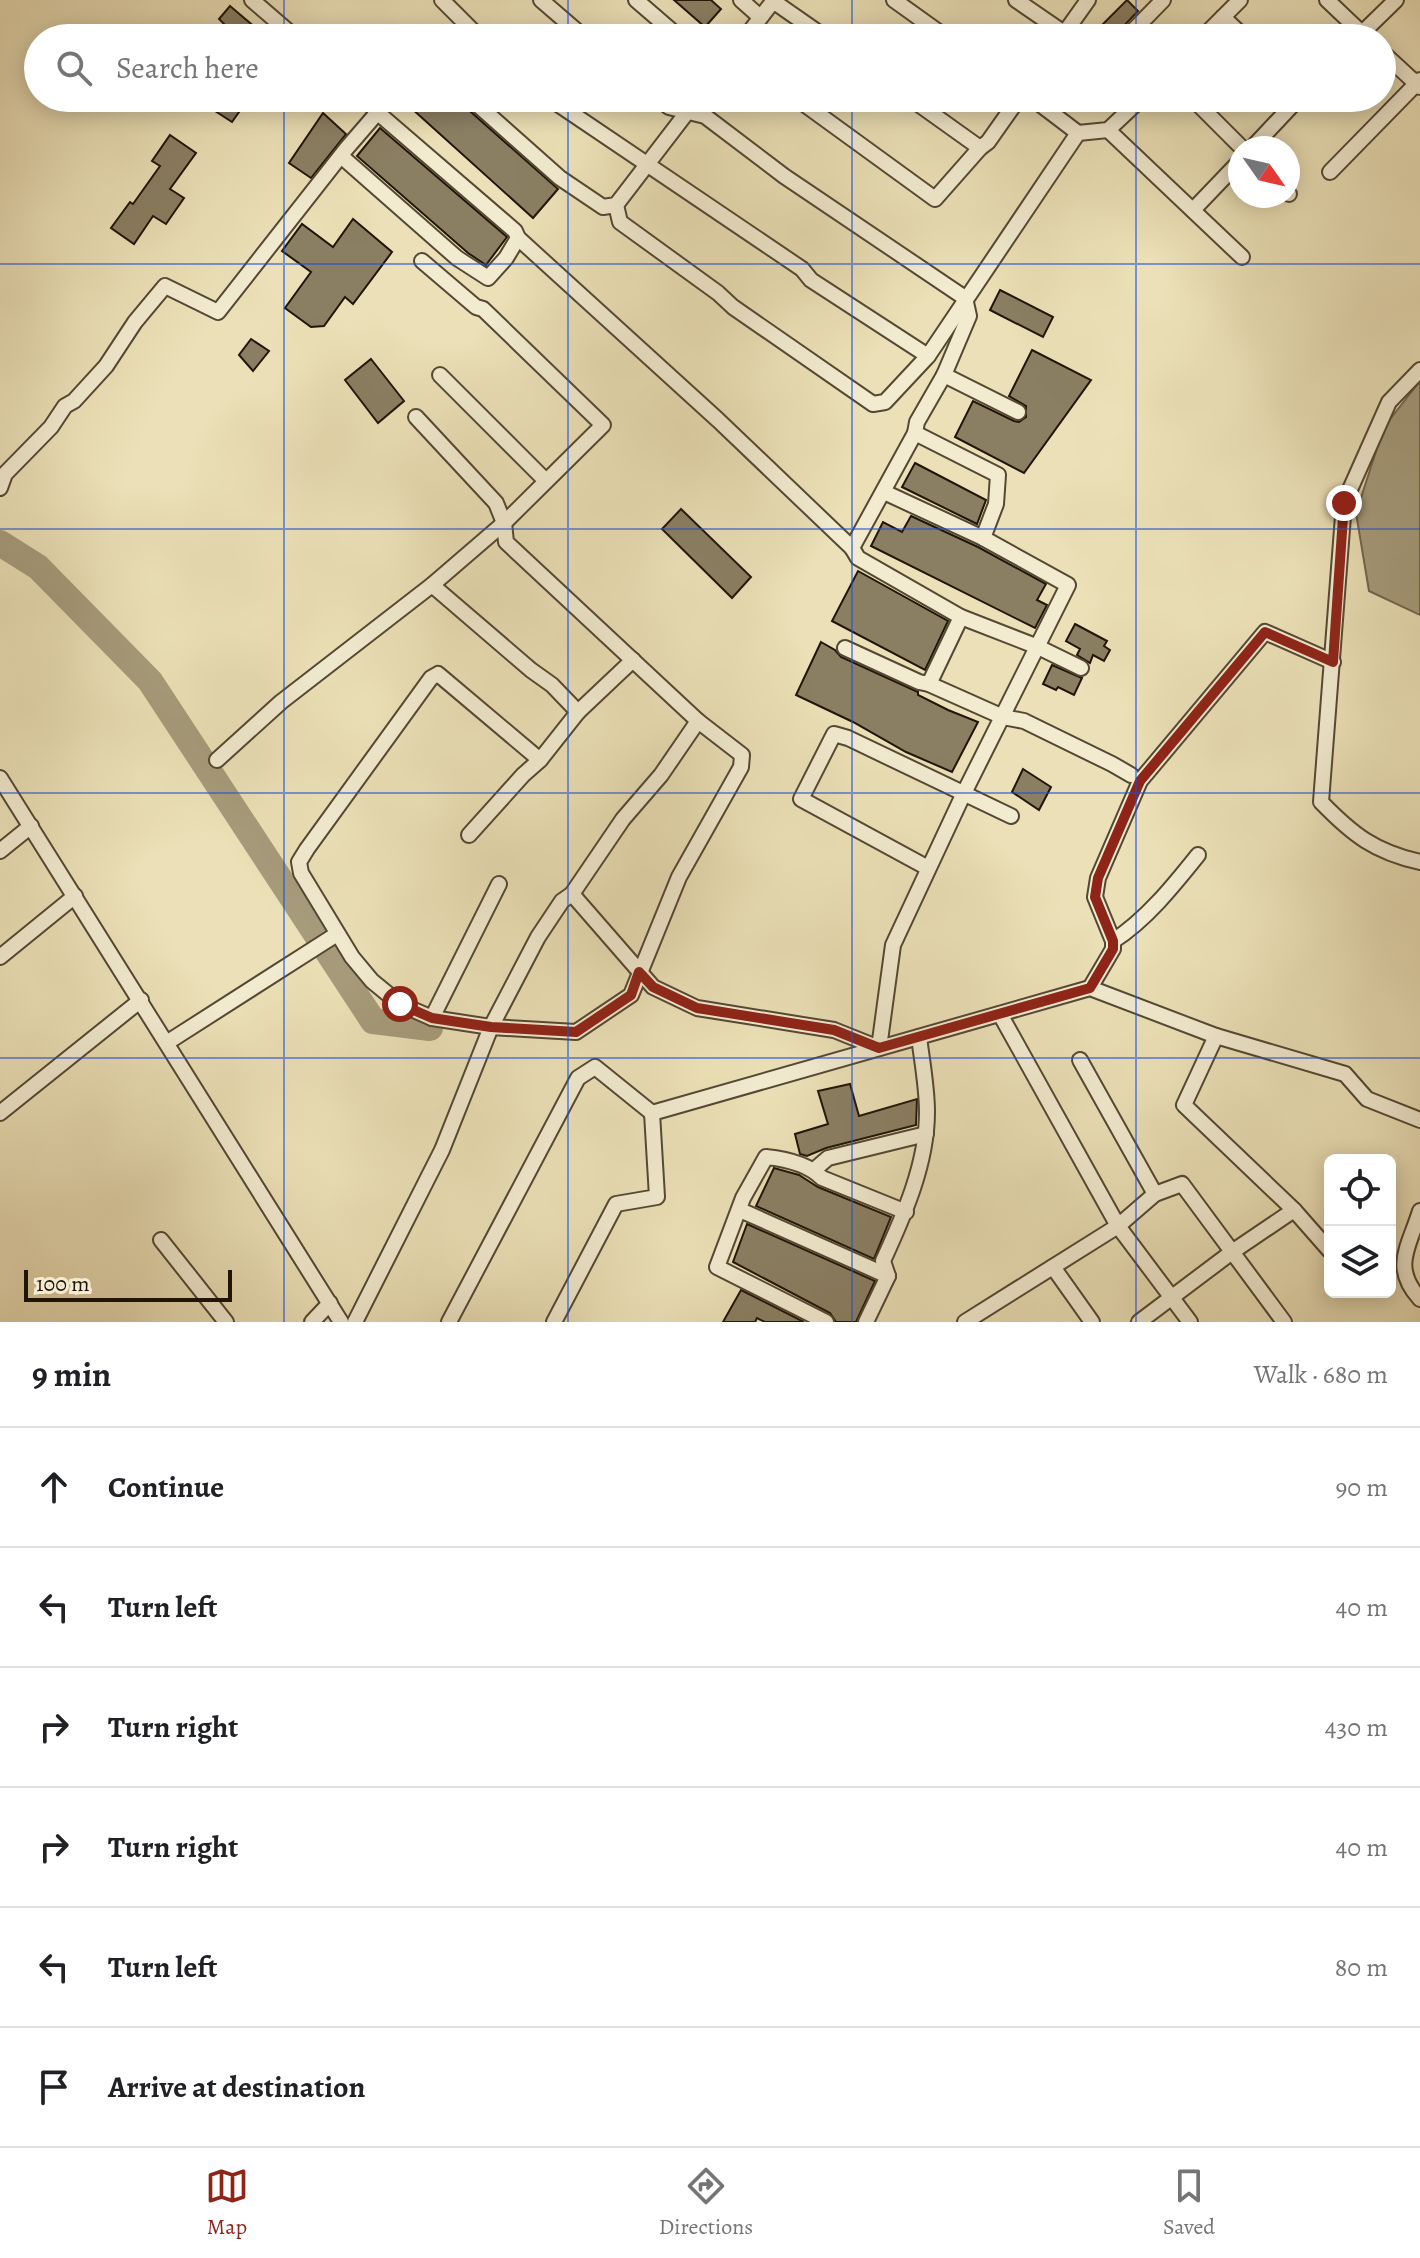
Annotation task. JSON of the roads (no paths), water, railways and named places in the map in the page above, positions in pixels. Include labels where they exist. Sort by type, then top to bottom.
[{"type":"street","points":[[252,0],[280,24]]},
{"type":"street","points":[[442,0],[466,24]]},
{"type":"street","points":[[541,0],[569,24]]},
{"type":"street","points":[[636,0],[664,24]]},
{"type":"street","points":[[741,0],[759,16]]},
{"type":"street","points":[[754,24],[774,0],[807,24]]},
{"type":"street","points":[[894,0],[927,24]]},
{"type":"street","points":[[1016,0],[1047,24]]},
{"type":"street","points":[[1071,24],[1088,0]]},
{"type":"street","points":[[1140,24],[1163,0]]},
{"type":"street","points":[[1216,24],[1240,0]]},
{"type":"street","points":[[1327,0],[1350,24]]},
{"type":"street","points":[[1373,24],[1396,0]]},
{"type":"street","points":[[1223,17],[1230,24]]},
{"type":"street","points":[[1396,64],[1419,83],[1396,106]]},
{"type":"street","points":[[486,112],[560,178],[603,207],[616,205],[687,112]]},
{"type":"street","points":[[569,112],[928,356]]},
{"type":"street","points":[[694,112],[705,116],[784,176],[965,298],[969,316],[944,375],[852,548]]},
{"type":"street","points":[[815,112],[935,199],[988,142],[1009,112]]},
{"type":"street","points":[[930,112],[980,148]]},
{"type":"street","points":[[1050,112],[1078,133],[1108,130],[1127,112]]},
{"type":"street","points":[[1206,112],[1230,136]]},
{"type":"street","points":[[1263,136],[1286,112]]},
{"type":"street","points":[[1330,172],[1390,112]]},
{"type":"street","points":[[0,488],[5,474],[51,427],[65,406],[74,401],[106,366],[135,322],[165,286],[218,312],[378,113],[515,231],[518,238],[718,420],[852,548],[858,558],[961,617],[1038,647],[1081,668]]},
{"type":"street","points":[[1108,130],[1242,257]]},
{"type":"street","points":[[616,205],[620,222],[733,307],[873,404],[885,402],[928,356],[1078,133]]},
{"type":"street","points":[[341,156],[457,258],[488,278],[518,238]]},
{"type":"street","points":[[1193,210],[1228,174]]},
{"type":"street","points":[[217,760],[281,702],[432,585],[504,523],[603,425],[483,309],[476,307],[422,261]]},
{"type":"street","points":[[1420,370],[1389,402],[1344,503],[1321,802],[1348,830],[1390,855],[1420,862]]},
{"type":"street","points":[[440,375],[545,480]]},
{"type":"street","points":[[944,375],[1018,412]]},
{"type":"street","points":[[416,417],[496,503],[504,523],[506,542],[698,721],[742,755],[741,767],[679,877],[631,995],[576,1032],[491,1027],[432,1018],[400,1004],[372,981],[337,934],[301,873],[299,862],[431,678],[438,674],[540,760]]},
{"type":"street","points":[[915,433],[998,475],[996,504],[983,538]]},
{"type":"street","points":[[879,1048],[893,945],[963,795],[1068,585],[983,538],[884,492]]},
{"type":"street","points":[[432,585],[552,685],[578,712]]},
{"type":"street","points":[[929,684],[961,617]]},
{"type":"street","points":[[1090,988],[1113,949],[1113,941],[1095,897],[1098,878],[1140,781],[1265,632],[1333,662]]},
{"type":"street","points":[[845,648],[1003,717],[1024,721],[1131,775]]},
{"type":"street","points":[[469,835],[540,760],[578,712],[633,660]]},
{"type":"street","points":[[355,1322],[442,1150],[491,1027],[538,937],[562,901],[572,894],[623,819],[661,775],[698,721]]},
{"type":"street","points":[[928,868],[801,799],[834,734],[1011,816]]},
{"type":"street","points":[[0,778],[341,1322]]},
{"type":"street","points":[[0,851],[31,826]]},
{"type":"street","points":[[1113,941],[1165,893],[1198,855]]},
{"type":"street","points":[[432,1018],[499,884]]},
{"type":"street","points":[[572,894],[653,987],[697,1008],[834,1030],[879,1048]]},
{"type":"street","points":[[0,957],[75,896]]},
{"type":"street","points":[[168,1042],[337,934]]},
{"type":"street","points":[[652,1113],[1090,988],[1216,1036],[1345,1074],[1367,1099],[1420,1120]]},
{"type":"street","points":[[0,1113],[141,1000]]},
{"type":"street","points":[[1000,1014],[1118,1226],[1190,1322]]},
{"type":"street","points":[[1216,1036],[1184,1105],[1294,1210],[1324,1244]]},
{"type":"street","points":[[871,1320],[888,1276],[883,1261],[906,1212],[926,1134],[927,1109],[919,1037]]},
{"type":"street","points":[[1080,1060],[1155,1194]]},
{"type":"street","points":[[449,1322],[578,1078],[595,1067],[652,1113],[657,1197],[616,1204],[554,1322]]},
{"type":"street","points":[[814,1170],[828,1158],[926,1134]]},
{"type":"street","points":[[826,1322],[717,1267],[743,1198],[766,1157],[814,1170],[822,1178],[906,1212]]},
{"type":"street","points":[[965,1322],[986,1317],[1053,1267],[1118,1226],[1155,1194],[1182,1184],[1284,1322]]},
{"type":"street","points":[[740,1210],[888,1276]]},
{"type":"street","points":[[1139,1322],[1294,1210]]},
{"type":"street","points":[[1420,1211],[1402,1269],[1408,1286],[1420,1299]]},
{"type":"street","points":[[161,1240],[226,1322]]},
{"type":"street","points":[[1053,1267],[1092,1322]]},
{"type":"street","points":[[312,1322],[330,1303]]},
{"type":"waterway","points":[[0,543],[38,567],[150,681],[373,1021],[430,1028]]}]
